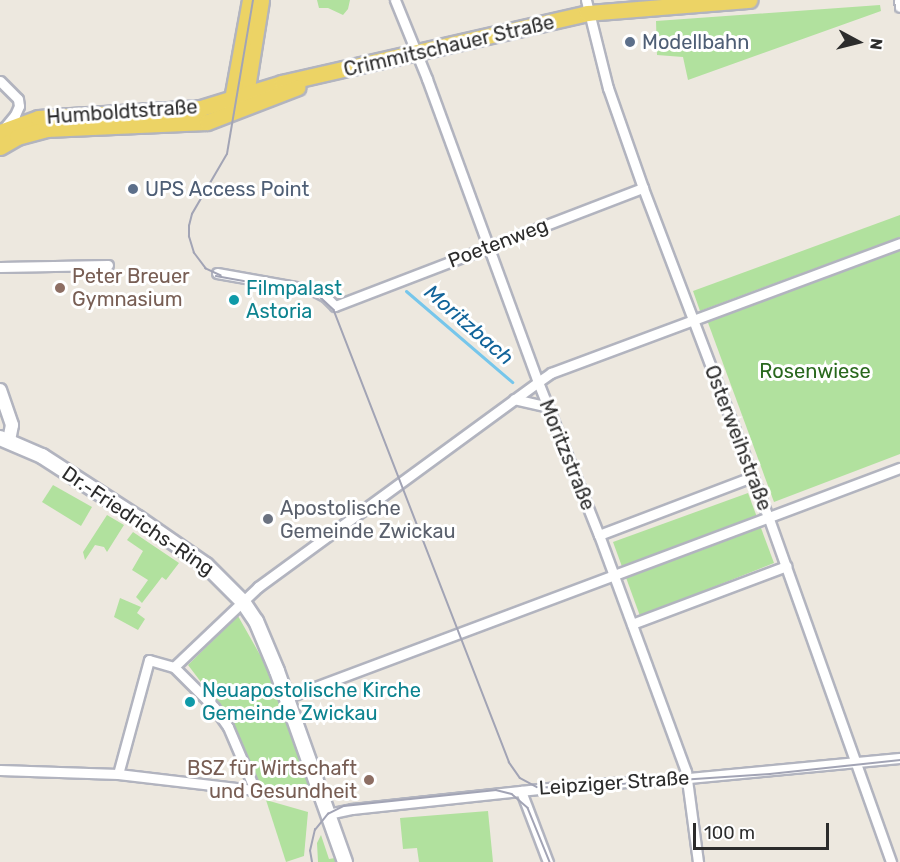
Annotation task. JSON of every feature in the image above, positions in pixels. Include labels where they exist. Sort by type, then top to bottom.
[{"type":"main road","points":[[238,102],[250,0]]},
{"type":"main road","points":[[238,102],[251,63],[261,0]]},
{"type":"main road","name":"Crimmitschauer Straße","points":[[238,102],[327,75],[586,7],[749,0]]},
{"type":"main road","points":[[251,63],[261,76],[282,83]]},
{"type":"main road","name":"Crimmitschauer Straße","points":[[238,102],[282,83],[327,75]]},
{"type":"main road","name":"Humboldtstraße","points":[[0,132],[38,118],[201,108],[238,102]]},
{"type":"main road","name":"Humboldtstraße","points":[[0,147],[17,137],[46,129],[207,122],[238,102]]},
{"type":"main road","name":"Dr.-Friedrichs-Ring","points":[[4,439],[42,456],[138,518],[206,565],[243,602],[262,635],[345,862]]},
{"type":"street","name":"Moritzstraße","points":[[395,0],[417,52],[538,382],[599,536],[688,778],[698,862]]},
{"type":"street","points":[[899,0],[900,7]]},
{"type":"street","name":"Osterweihstraße","points":[[586,7],[608,88],[643,188],[769,519],[891,862]]},
{"type":"street","points":[[0,81],[18,99],[15,115],[0,132]]},
{"type":"street","name":"Poetenweg","points":[[217,273],[313,290],[325,296],[335,306],[643,188]]},
{"type":"street","points":[[174,667],[258,587],[551,373],[900,243]]},
{"type":"street","points":[[0,267],[108,266]]},
{"type":"street","points":[[0,390],[12,425],[4,439]]},
{"type":"street","points":[[514,399],[548,407]]},
{"type":"street","points":[[286,698],[769,519],[900,468]]},
{"type":"street","points":[[599,536],[752,477]]},
{"type":"street","points":[[632,624],[786,567]]},
{"type":"street","points":[[0,770],[118,774],[255,790],[228,728],[214,707],[174,667],[149,660],[118,774]]},
{"type":"street","name":"Leipziger Straße","points":[[328,814],[344,810],[630,780],[688,778],[900,758]]},
{"type":"street","points":[[521,791],[548,862]]},
{"type":"green space","points":[[317,0],[350,0],[348,9],[343,15],[328,8],[319,8]]},
{"type":"green space","points":[[880,5],[881,11],[688,80],[683,57],[657,55],[656,21]]},
{"type":"green space","points":[[900,215],[900,237],[700,311],[693,291]]},
{"type":"green space","name":"Rosenwiese","points":[[900,248],[900,454],[774,502],[707,320]]},
{"type":"green space","points":[[53,485],[92,507],[81,526],[42,502]]},
{"type":"green space","points":[[748,493],[774,563],[640,616],[613,542]]},
{"type":"green space","points":[[107,515],[124,525],[107,552],[104,547],[95,545],[85,560],[83,552]]},
{"type":"green space","points":[[133,532],[179,563],[166,580],[162,577],[142,603],[136,597],[148,580],[132,570],[143,551],[127,540]]},
{"type":"green space","points":[[120,598],[141,607],[137,613],[145,619],[138,630],[114,617]]},
{"type":"green space","points":[[238,616],[272,676],[313,797],[260,788],[233,724],[188,665]]},
{"type":"green space","points":[[266,800],[308,812],[304,856],[286,862]]},
{"type":"green space","points":[[488,811],[493,862],[419,862],[417,848],[403,849],[400,818]]},
{"type":"green space","points":[[321,835],[329,859],[335,858],[337,862],[318,862],[317,843]]},
{"type":"waterway","name":"Moritzbach","points":[[406,291],[512,382]]},
{"type":"tram line","points":[[221,276],[206,269],[194,253],[189,237],[189,226],[192,214],[227,154],[253,0]]},
{"type":"tram line","points":[[216,276],[317,294],[334,310],[509,762],[520,778],[537,787],[560,788],[770,774],[900,760]]},
{"type":"tram line","points":[[312,862],[310,851],[315,830],[328,814],[344,806],[496,790],[512,794],[528,808],[550,862]]},
{"type":"place","name":"Modellbahn","points":[[630,42]]},
{"type":"place","name":"UPS Access Point","points":[[133,189]]},
{"type":"place","name":"Peter Breuer Gymnasium","points":[[60,288]]},
{"type":"place","name":"Filmpalast Astoria","points":[[234,300]]},
{"type":"place","name":"Apostolische Gemeinde Zwickau","points":[[268,519]]},
{"type":"place","name":"Neuapostolische Kirche Gemeinde Zwickau","points":[[190,702]]},
{"type":"place","name":"BSZ für Wirtschaft und Gesundheit","points":[[369,780]]}]
